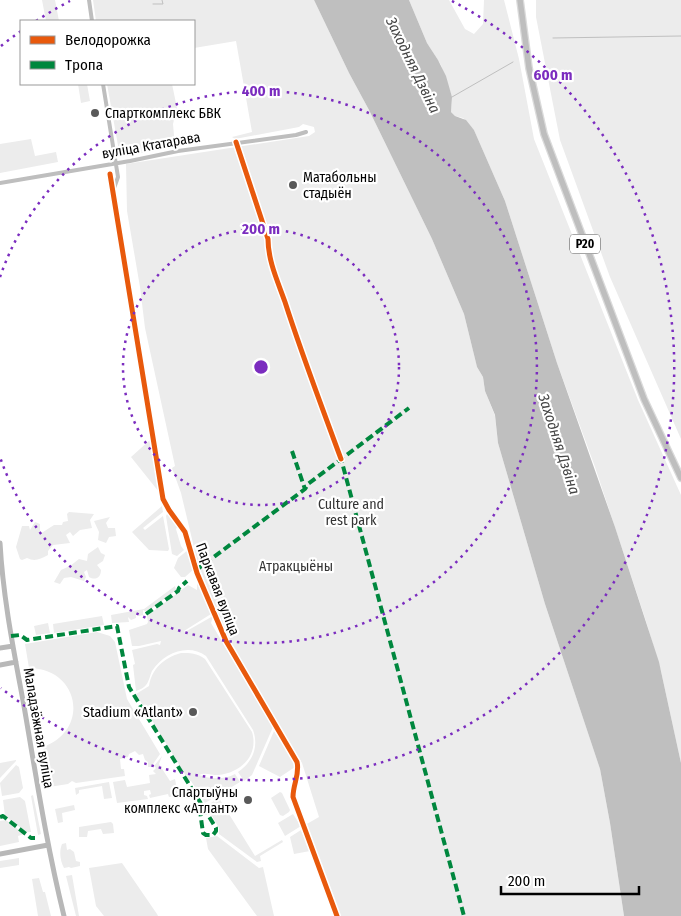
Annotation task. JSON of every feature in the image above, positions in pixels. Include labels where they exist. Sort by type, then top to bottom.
[{"type":"main road","name":"Р20","points":[[520,0],[529,68],[544,134],[644,398],[681,478]]},
{"type":"main road","name":"Маладзёжная вуліца","points":[[0,543],[1,566],[13,646],[48,845],[64,916]]},
{"type":"main road","points":[[0,648],[13,646]]},
{"type":"main road","points":[[0,665],[16,662]]},
{"type":"main road","points":[[0,854],[48,845]]},
{"type":"street","points":[[89,0],[92,20]]},
{"type":"street","name":"Паркавая вуліца","points":[[102,85],[118,181],[113,193]]},
{"type":"street","name":"вуліца Ктатарава","points":[[0,183],[178,150],[296,135],[306,132]]},
{"type":"street","name":"Паркавая вуліца","points":[[110,174],[163,499],[185,532],[197,573],[226,641],[297,762],[298,774],[293,786],[293,796],[337,916]]},
{"type":"green space","points":[[42,0],[55,0],[59,20],[46,20]]},
{"type":"green space","name":"Culture and rest park","points":[[93,0],[314,0],[432,239],[464,314],[477,367],[483,377],[485,391],[495,416],[498,443],[545,604],[600,769],[624,916],[339,916],[305,825],[319,817],[302,763],[223,632],[197,560],[181,493],[172,468],[175,466],[145,328],[127,211],[126,164],[309,136],[315,132],[314,127],[303,124],[299,127],[235,139],[232,137],[252,132],[236,41],[195,48],[195,20],[96,20]]},
{"type":"green space","points":[[409,0],[449,0],[465,29],[474,34],[483,24],[484,0],[504,0],[519,59],[534,139],[638,400],[681,495],[681,763],[661,671],[645,618],[595,467],[557,363],[505,201],[474,130],[463,118],[455,116],[451,112],[452,97],[441,65],[427,43]]},
{"type":"green space","points":[[536,0],[681,0],[681,439],[610,277],[560,140],[536,17]]},
{"type":"green space","points":[[78,85],[87,85],[90,101],[81,103]]},
{"type":"green space","points":[[107,85],[172,85],[177,108],[173,124],[175,147],[131,155],[130,149],[119,151]]},
{"type":"green space","points":[[31,139],[35,156],[56,152],[58,162],[0,173],[0,144]]},
{"type":"green space","points":[[150,440],[159,492],[131,457]]},
{"type":"green space","points":[[162,506],[163,512],[143,528],[145,530],[163,516],[169,549],[168,551],[149,550],[132,532]]},
{"type":"green space","points":[[69,512],[94,514],[90,520],[92,528],[80,530],[73,536],[70,532],[66,535],[70,543],[53,545],[48,551],[48,555],[42,558],[35,560],[20,559],[16,547],[22,526],[29,526],[30,530],[35,522],[40,524],[40,534],[54,525],[62,525],[63,522],[68,521],[67,514]]},
{"type":"green space","points":[[167,514],[171,515],[178,526],[176,529],[184,550],[177,556],[172,554]]},
{"type":"green space","points":[[110,517],[106,523],[108,528],[115,528],[116,536],[109,537],[106,543],[98,540],[99,532],[94,521]]},
{"type":"green space","points":[[98,547],[101,553],[105,555],[103,561],[97,565],[101,570],[98,578],[89,577],[87,570],[84,572],[86,577],[84,581],[71,577],[64,578],[60,584],[54,582],[61,570],[79,559],[87,561],[88,554]]},
{"type":"green space","points":[[188,550],[194,569],[185,577],[181,577],[174,568],[178,558]]},
{"type":"green space","points":[[197,579],[211,614],[184,631],[213,616],[211,623],[273,727],[252,775],[244,781],[238,772],[251,759],[255,748],[255,736],[206,656],[192,650],[184,650],[170,655],[163,659],[152,671],[145,686],[136,691],[133,665],[135,664],[132,650],[157,644],[160,645],[161,641],[132,646],[129,630],[147,624],[147,616],[188,585],[197,590]]},
{"type":"green space","points":[[175,586],[176,590],[147,612],[143,610],[143,615],[139,616],[136,614],[136,618],[131,620],[128,617],[129,622],[112,623],[111,615],[144,609]]},
{"type":"green space","points":[[102,616],[104,625],[54,633],[53,624]]},
{"type":"green space","points":[[48,623],[50,633],[36,635],[34,626]]},
{"type":"green space","points":[[97,632],[110,636],[115,642],[127,699],[160,754],[151,767],[148,767],[148,762],[143,754],[139,755],[135,751],[129,754],[128,757],[120,759],[121,769],[124,769],[125,776],[76,783],[72,781],[68,784],[49,787],[43,747],[58,739],[68,727],[73,715],[73,701],[68,689],[59,678],[46,671],[29,668],[25,644]]},
{"type":"green space","name":"Stadium «Atlant»","points":[[181,653],[196,654],[205,659],[252,732],[253,748],[241,767],[226,774],[199,775],[217,778],[235,774],[240,782],[205,803],[191,781],[189,781],[136,694],[149,686],[156,669],[164,661]]},
{"type":"green space","points":[[274,731],[295,764],[295,767],[280,777],[259,766]]},
{"type":"green space","points":[[162,756],[159,764],[170,781],[175,779],[178,795],[169,797],[168,794],[150,798],[150,790],[144,791],[144,795],[148,799],[117,803],[113,782],[125,780],[127,787],[150,783],[149,775],[156,774],[153,771],[156,768],[154,766]]},
{"type":"green space","points":[[16,761],[0,778],[0,763]]},
{"type":"green space","points":[[16,765],[19,767],[23,788],[19,793],[2,796],[0,783]]},
{"type":"green space","points":[[109,782],[112,798],[104,799],[102,786],[79,790],[79,793],[76,795],[75,788]]},
{"type":"green space","points":[[280,792],[290,810],[283,816],[280,815],[271,798]]},
{"type":"green space","points":[[33,795],[41,834],[38,835],[31,796]]},
{"type":"green space","points":[[20,797],[25,801],[31,832],[26,832],[5,816],[3,800]]},
{"type":"green space","points":[[219,798],[255,856],[282,840],[283,842],[260,856],[261,861],[257,862],[219,834],[219,828],[206,806]]},
{"type":"green space","points":[[74,805],[75,810],[62,813],[63,822],[58,823],[55,809]]},
{"type":"green space","points":[[293,814],[301,826],[285,836],[278,823]]},
{"type":"green space","points":[[6,820],[24,834],[18,836],[19,842],[0,846],[0,821]]},
{"type":"green space","points":[[111,822],[114,833],[103,834],[101,829],[88,831],[87,837],[79,837],[79,827]]},
{"type":"green space","points":[[301,830],[310,851],[294,854],[290,837]]},
{"type":"green space","points":[[217,836],[259,868],[263,867],[274,916],[257,916],[208,849],[206,838]]},
{"type":"green space","points":[[66,843],[67,850],[70,849],[74,852],[76,861],[80,862],[80,866],[64,868],[60,850],[62,844]]},
{"type":"green space","points":[[19,858],[19,865],[0,868],[0,861]]},
{"type":"green space","points":[[122,863],[158,916],[104,916],[96,906],[89,868]]},
{"type":"green space","points":[[72,875],[79,916],[76,916],[66,876]]},
{"type":"green space","points":[[39,878],[43,892],[45,892],[51,916],[38,916],[32,879]]},
{"type":"water","name":"Заходняя Дзвіна","points":[[314,0],[409,0],[427,43],[446,76],[452,97],[451,112],[455,116],[466,120],[474,130],[505,201],[557,363],[615,527],[659,662],[681,763],[681,916],[624,916],[600,769],[545,604],[498,443],[495,415],[485,391],[483,377],[477,367],[464,314],[432,239]]},
{"type":"waterway","points":[[153,4],[163,4],[162,0]]},
{"type":"waterway","points":[[553,38],[681,36]]},
{"type":"waterway","points":[[452,97],[513,62]]},
{"type":"marked path","points":[[195,571],[409,408]]},
{"type":"marked path","points":[[292,451],[305,489]]},
{"type":"marked path","points":[[340,455],[464,916]]},
{"type":"marked path","points":[[146,614],[178,591],[187,581]]},
{"type":"marked path","points":[[11,636],[20,635],[27,640],[117,626],[129,687],[216,828],[213,835],[203,833],[200,811],[202,807]]},
{"type":"marked path","points":[[0,817],[3,816],[31,838],[35,838]]},
{"type":"cycle path","points":[[236,142],[268,239],[274,271],[341,459]]},
{"type":"cycle path","points":[[110,174],[163,499],[185,532],[197,573],[226,641],[297,762],[298,771],[293,797],[337,916]]},
{"type":"place","name":"Спарткомплекс БВК","points":[[95,113]]},
{"type":"place","name":"Матабольны стадыён","points":[[293,185]]},
{"type":"place","name":"Stadium «Atlant»","points":[[193,712]]},
{"type":"place","name":"Спартыўны комплекс «Атлант»","points":[[248,800]]},
{"type":"park label","name":"Атракцыёны","points":[[296,566]]}]
